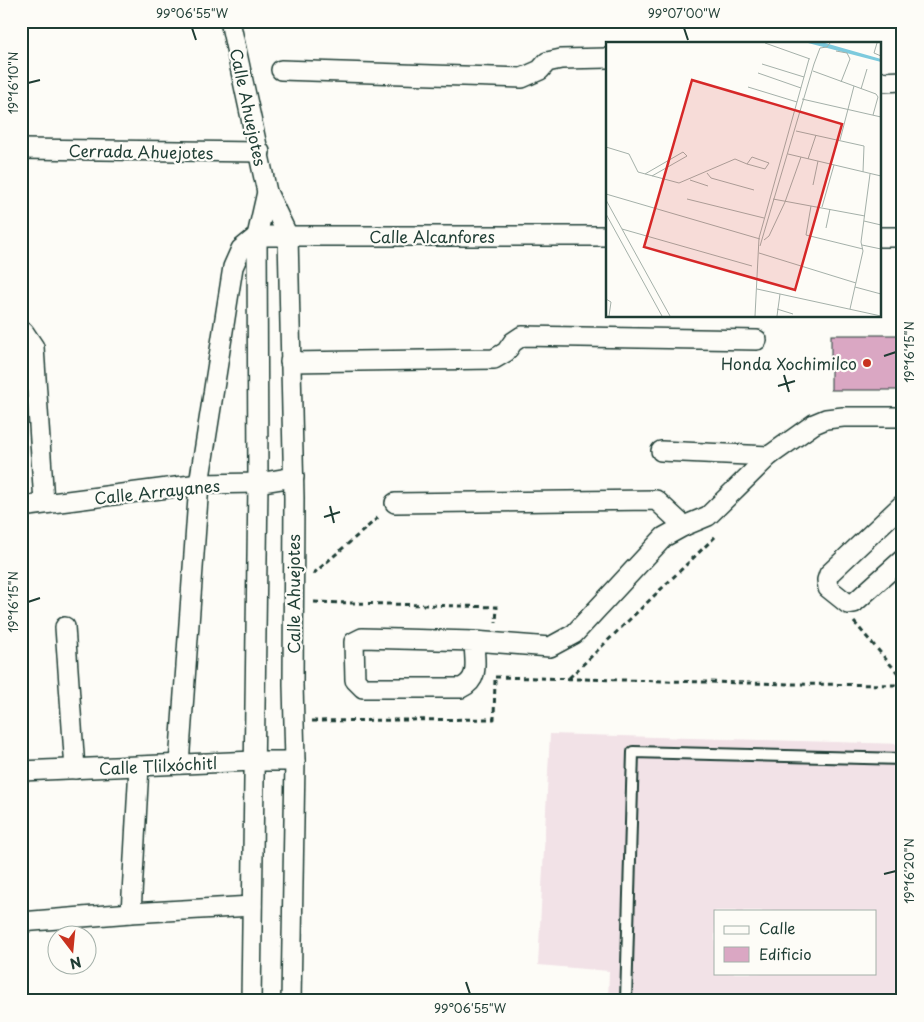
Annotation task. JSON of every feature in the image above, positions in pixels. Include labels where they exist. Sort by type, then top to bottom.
[{"type":"street","name":"Calle Ahuejotes","points":[[230,21],[260,152],[267,192],[288,236],[294,477],[295,761],[291,1001]]},
{"type":"street","points":[[281,70],[522,78],[540,70],[547,62],[561,59],[606,58]]},
{"type":"street","points":[[882,82],[903,82]]},
{"type":"street","name":"Cerrada Ahuejotes","points":[[21,149],[260,152]]},
{"type":"street","name":"Calle Ahuejotes","points":[[252,1001],[258,484],[257,236],[267,192]]},
{"type":"street","points":[[178,764],[199,484],[232,267],[241,249],[257,236]]},
{"type":"street","name":"Calle Alcanfores","points":[[257,236],[606,236]]},
{"type":"street","points":[[882,237],[903,237]]},
{"type":"street","points":[[21,331],[24,332],[34,347],[44,504]]},
{"type":"street","points":[[290,362],[494,359],[506,352],[512,342],[522,336],[757,340]]},
{"type":"street","points":[[474,641],[475,677],[469,685],[460,688],[363,688],[354,680],[354,642],[358,639],[474,641],[550,647],[574,634],[664,537],[708,516],[769,456],[814,424],[843,417],[903,417]]},
{"type":"street","points":[[661,451],[769,456]]},
{"type":"street","name":"Calle Arrayanes","points":[[21,507],[199,484],[258,484],[294,477]]},
{"type":"street","points":[[395,503],[656,500],[684,526]]},
{"type":"street","points":[[903,504],[829,574],[827,580],[828,588],[848,604],[859,600],[903,560]]},
{"type":"street","points":[[65,626],[75,769]]},
{"type":"street","name":"Calle Tlilxóchitl","points":[[21,771],[295,761]]},
{"type":"street","points":[[130,912],[139,766]]},
{"type":"street","points":[[21,922],[130,912],[252,906]]},
{"type":"lane","points":[[626,1001],[633,752],[903,759]]},
{"type":"path","points":[[312,583],[313,574],[395,503]]},
{"type":"path","points":[[568,678],[720,533]]},
{"type":"path","points":[[293,602],[496,607],[494,719],[294,721]]},
{"type":"path","points":[[848,604],[851,619],[903,678]]},
{"type":"path","points":[[495,677],[903,685]]},
{"type":"shaded area","points":[[550,734],[903,744],[903,1001],[608,1001],[609,971],[538,965]]},
{"type":"building","name":"Honda Xochimilco","points":[[831,335],[903,335],[903,390],[831,390]]},
{"type":"place","name":"Honda Xochimilco","points":[[867,363]]}]
